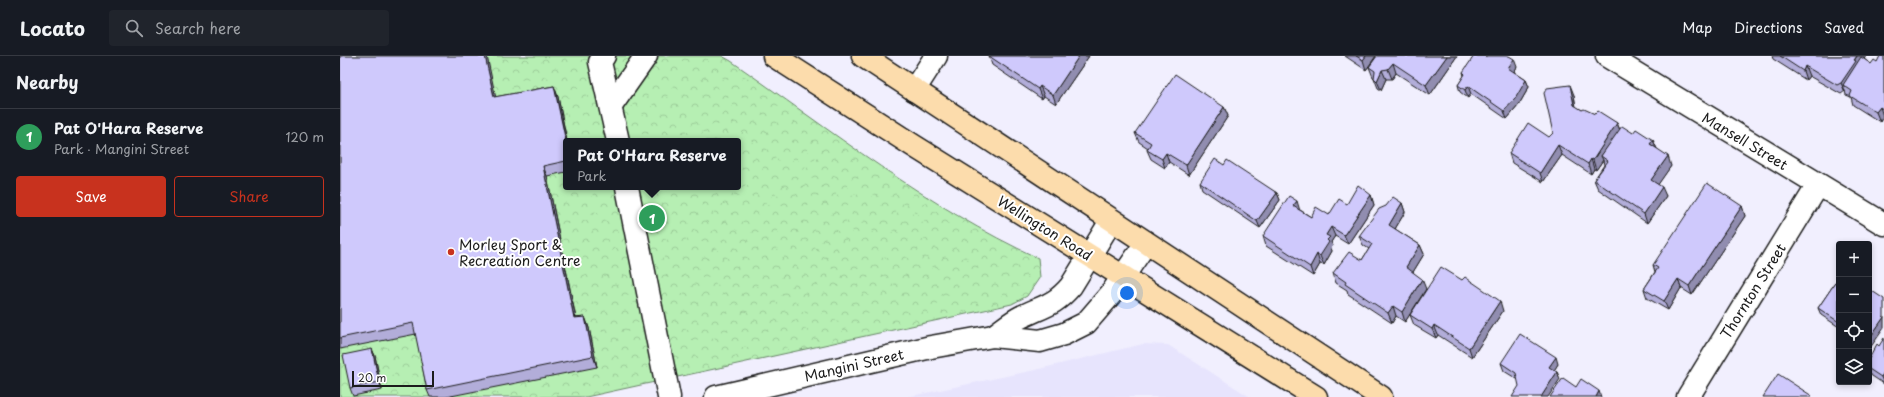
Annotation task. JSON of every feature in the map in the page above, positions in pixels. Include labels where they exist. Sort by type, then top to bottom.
[{"type":"main road","name":"Wellington Road","points":[[774,56],[1089,256],[1316,397]]},
{"type":"main road","points":[[863,56],[1111,221],[1381,397]]},
{"type":"street","points":[[611,106],[646,56]]},
{"type":"street","points":[[914,90],[936,56]]},
{"type":"street","name":"Mansell Street","points":[[1607,56],[1884,224]]},
{"type":"street","points":[[602,59],[617,138]]},
{"type":"street","name":"Thornton Street","points":[[1688,397],[1818,185]]},
{"type":"street","points":[[628,190],[669,397]]},
{"type":"street","name":"Mangini Street","points":[[993,336],[1020,317],[1050,305],[1063,295],[1071,286],[1111,221]]},
{"type":"street","name":"Mangini Street","points":[[716,397],[931,347],[993,336],[1040,340],[1064,334],[1086,323],[1111,294],[1146,243]]},
{"type":"shaded area","points":[[1143,344],[1168,345],[1250,397],[907,397],[1035,370]]},
{"type":"green space","points":[[340,56],[722,56],[919,192],[958,216],[1038,258],[1040,277],[1027,296],[1012,304],[586,397],[340,397]]},
{"type":"building","name":"Morley Sport & Recreation Centre","points":[[340,56],[485,56],[494,97],[554,86],[565,138],[563,138],[563,162],[543,166],[574,318],[585,317],[593,356],[427,390],[413,323],[340,338]]},
{"type":"building","points":[[989,56],[1079,56],[1053,95],[1040,86],[1038,89]]},
{"type":"building","points":[[1356,56],[1366,56],[1363,60]]},
{"type":"building","points":[[1377,56],[1447,56],[1426,85],[1393,63],[1388,69],[1382,70],[1377,81],[1374,78],[1375,71],[1369,67]]},
{"type":"building","points":[[1474,56],[1509,56],[1514,59],[1508,68],[1526,80],[1515,99],[1504,111],[1468,86],[1465,90],[1458,85],[1465,74],[1463,72]]},
{"type":"building","points":[[1780,56],[1857,56],[1854,60],[1856,61],[1841,83],[1837,85],[1805,66],[1803,71]]},
{"type":"building","points":[[1880,56],[1884,56],[1884,110],[1880,107],[1876,112],[1850,96],[1852,91],[1843,85],[1861,57],[1871,64],[1874,60],[1877,62]]},
{"type":"building","points":[[1175,74],[1224,107],[1186,165],[1166,153],[1162,159],[1147,150],[1151,143],[1135,133]]},
{"type":"building","points":[[1570,85],[1574,105],[1582,110],[1584,109],[1595,114],[1598,111],[1617,123],[1593,160],[1591,159],[1588,164],[1558,145],[1540,173],[1509,153],[1528,123],[1549,137],[1553,133],[1544,93],[1547,88]]},
{"type":"building","points":[[1622,126],[1633,133],[1636,129],[1653,140],[1650,144],[1668,156],[1651,180],[1662,187],[1644,214],[1594,180],[1608,161],[1601,156]]},
{"type":"building","points":[[1215,159],[1224,165],[1227,160],[1277,193],[1257,221],[1200,182]]},
{"type":"building","points":[[1707,183],[1742,206],[1689,286],[1678,279],[1664,301],[1644,289],[1658,268],[1653,265]]},
{"type":"building","points":[[1358,185],[1371,195],[1344,235],[1331,227],[1326,235],[1330,237],[1327,240],[1329,242],[1320,256],[1317,254],[1310,267],[1263,236],[1289,196],[1297,201],[1293,206],[1311,217],[1316,207],[1329,215],[1339,199],[1347,204]]},
{"type":"building","points":[[1393,197],[1402,203],[1389,225],[1420,245],[1406,267],[1422,279],[1402,312],[1393,306],[1388,313],[1345,284],[1346,282],[1333,273],[1349,252],[1362,260],[1372,244],[1359,236],[1379,209],[1386,206]]},
{"type":"building","points":[[1441,267],[1462,280],[1465,277],[1500,301],[1469,348],[1434,325],[1432,329],[1410,315]]},
{"type":"building","points":[[1836,281],[1836,320],[1818,308]]},
{"type":"building","points":[[1872,291],[1884,299],[1884,317],[1872,335]]},
{"type":"building","points":[[1520,334],[1556,357],[1549,367],[1557,372],[1541,397],[1512,397],[1519,386],[1516,373],[1501,363]]},
{"type":"building","points":[[1884,338],[1884,372],[1881,377],[1872,371],[1872,353],[1877,344],[1879,346]]},
{"type":"building","points":[[372,349],[379,382],[350,388],[343,355]]},
{"type":"building","points":[[1778,374],[1812,396],[1763,397]]},
{"type":"building","points":[[1563,378],[1576,387],[1581,379],[1599,391],[1596,397],[1550,397]]},
{"type":"place","name":"Pat O'Hara Reserve","points":[[652,218]]},
{"type":"place","name":"Morley Sport & Recreation Centre","points":[[451,252]]}]
